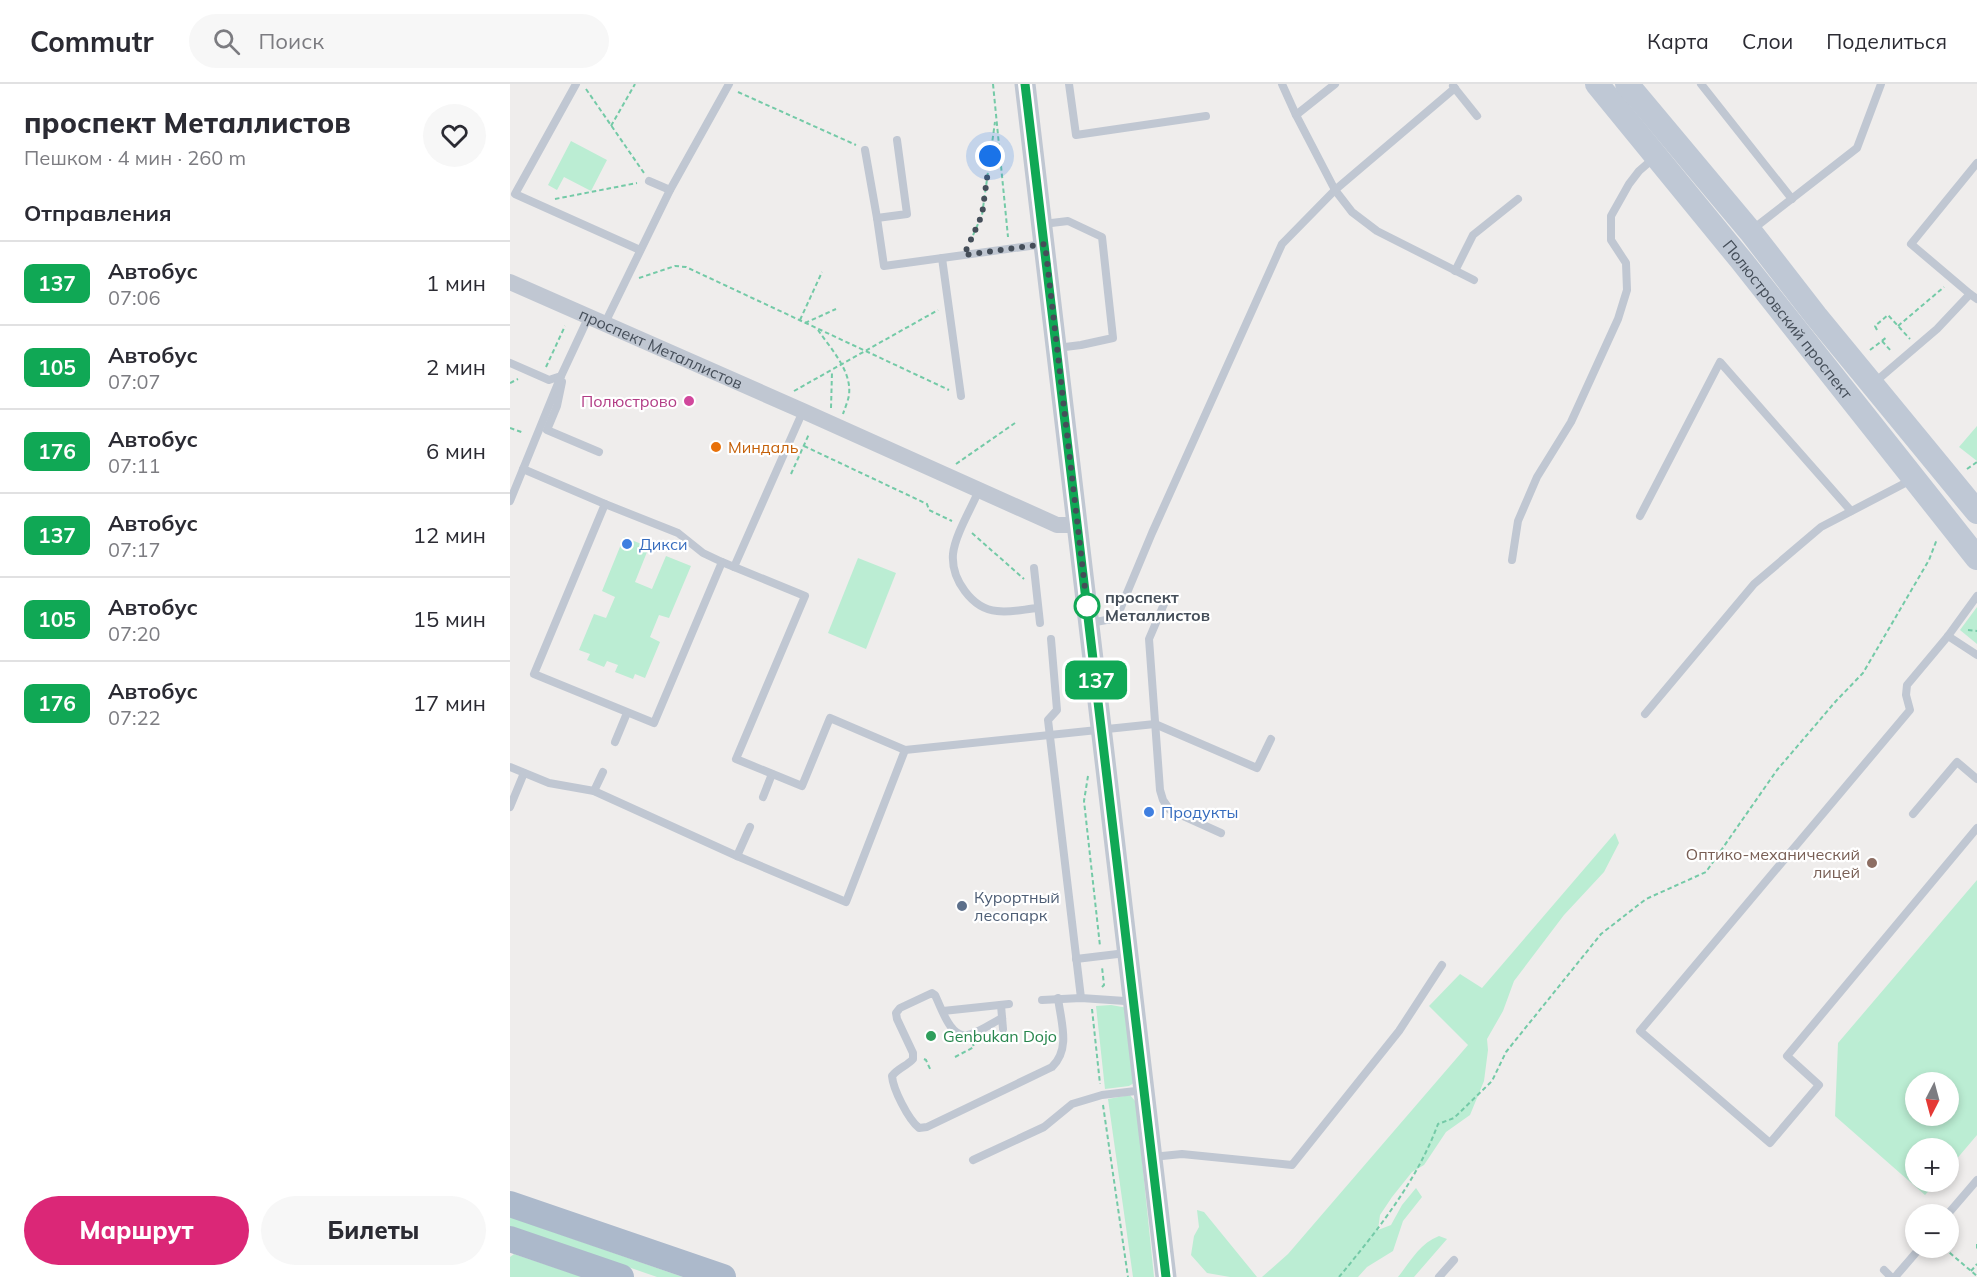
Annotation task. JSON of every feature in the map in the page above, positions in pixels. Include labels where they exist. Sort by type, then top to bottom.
[{"type":"main road","name":"Полюстровский проспект","points":[[1597,84],[1977,558]]},
{"type":"main road","name":"Полюстровский проспект","points":[[1627,84],[1750,231],[1816,316],[1977,512]]},
{"type":"main road","points":[[1797,332],[1816,316]]},
{"type":"main road","points":[[510,1204],[723,1277]]},
{"type":"main road","points":[[510,1239],[621,1277]]},
{"type":"street","points":[[1025,84],[1166,1277]]},
{"type":"street","name":"проспект Металлистов","points":[[510,282],[1057,525],[1078,525]]},
{"type":"lane","points":[[576,84],[513,197],[534,203],[640,250]]},
{"type":"lane","points":[[1069,84],[1076,135],[1206,116]]},
{"type":"lane","points":[[1282,84],[1335,190],[1352,212],[1377,231],[1474,280]]},
{"type":"lane","points":[[1296,115],[1335,84]]},
{"type":"lane","points":[[1701,84],[1792,199]]},
{"type":"lane","points":[[1750,231],[1857,148],[1881,84]]},
{"type":"lane","points":[[605,323],[670,190],[728,86]]},
{"type":"lane","points":[[1089,623],[1112,619],[1119,612],[1152,533],[1282,244],[1335,190],[1453,86],[1477,116]]},
{"type":"lane","points":[[877,218],[907,214],[897,140]]},
{"type":"lane","points":[[865,150],[884,266],[1010,249],[1068,221],[1102,237],[1113,338],[1057,348]]},
{"type":"lane","points":[[1512,560],[1518,521],[1537,477],[1571,423],[1618,319],[1627,290],[1626,263],[1611,240],[1611,216],[1629,184],[1639,171],[1656,156]]},
{"type":"lane","points":[[1872,384],[1974,297],[1911,244],[1977,163]]},
{"type":"lane","points":[[649,181],[670,190]]},
{"type":"lane","points":[[1455,271],[1473,235],[1518,199]]},
{"type":"lane","points":[[942,258],[961,396]]},
{"type":"lane","points":[[510,501],[561,376],[589,316]]},
{"type":"lane","points":[[1640,516],[1720,362],[1851,511]]},
{"type":"lane","points":[[510,363],[549,380],[561,376]]},
{"type":"lane","points":[[561,376],[562,387],[547,430],[598,452]]},
{"type":"lane","points":[[734,567],[803,411]]},
{"type":"lane","points":[[523,469],[678,533],[703,553],[805,596],[736,759],[802,786],[831,718],[905,750],[1155,724],[1257,768],[1271,739]]},
{"type":"lane","points":[[1645,714],[1754,584],[1821,527],[1913,479]]},
{"type":"lane","points":[[979,490],[953,554],[954,570],[969,596],[980,606],[995,611],[1038,608]]},
{"type":"lane","points":[[605,504],[534,674],[654,723],[722,562]]},
{"type":"lane","points":[[1034,568],[1040,623]]},
{"type":"lane","points":[[1977,596],[1948,636],[1907,685],[1906,695],[1910,710],[1640,1030],[1770,1143],[1819,1084],[1787,1056],[1977,828]]},
{"type":"lane","points":[[1167,597],[1149,639],[1160,790],[1170,810],[1221,833]]},
{"type":"lane","points":[[1948,636],[1977,656]]},
{"type":"lane","points":[[1051,639],[1058,710],[1048,720],[1081,998]]},
{"type":"lane","points":[[615,742],[627,713]]},
{"type":"lane","points":[[510,767],[549,783],[594,791],[737,856],[846,902],[905,750]]},
{"type":"lane","points":[[1913,814],[1957,762],[1977,779]]},
{"type":"lane","points":[[594,791],[603,772]]},
{"type":"lane","points":[[510,807],[524,773]]},
{"type":"lane","points":[[763,797],[772,774]]},
{"type":"lane","points":[[737,856],[750,827]]},
{"type":"lane","points":[[1076,959],[1128,953]]},
{"type":"lane","points":[[1152,1157],[1182,1154],[1292,1166],[1399,1031],[1442,964]]},
{"type":"lane","points":[[1002,1018],[968,1035],[960,1036],[953,1031],[932,993],[900,1008],[896,1013],[913,1053],[913,1059],[892,1076],[893,1083],[913,1123],[919,1128],[927,1128],[1052,1067],[1059,1060],[1063,1051],[1064,1039],[1058,998]]},
{"type":"lane","points":[[1041,1000],[1081,998],[1133,1000]]},
{"type":"lane","points":[[943,1011],[1005,1004],[1002,1018],[1004,1029]]},
{"type":"lane","points":[[973,1160],[1044,1127],[1072,1104],[1102,1095],[1144,1090]]},
{"type":"lane","points":[[1956,1204],[1977,1180]]},
{"type":"lane","points":[[1884,1270],[1893,1277],[1911,1258]]},
{"type":"lane","points":[[1439,1277],[1454,1260]]},
{"type":"path","points":[[534,203],[649,181],[582,84]]},
{"type":"path","points":[[611,126],[635,84]]},
{"type":"path","points":[[993,84],[1010,249]]},
{"type":"path","points":[[728,86],[865,150]]},
{"type":"path","points":[[964,255],[982,215],[996,117]]},
{"type":"path","points":[[625,283],[681,266],[961,396]]},
{"type":"path","points":[[800,320],[822,272]]},
{"type":"path","points":[[1898,326],[1953,280]]},
{"type":"path","points":[[794,392],[949,304]]},
{"type":"path","points":[[805,323],[836,309]]},
{"type":"path","points":[[1877,330],[1875,326],[1888,315],[1910,340],[1905,345]]},
{"type":"path","points":[[542,376],[565,326]]},
{"type":"path","points":[[817,328],[842,364],[849,383],[849,396],[843,414]]},
{"type":"path","points":[[1867,352],[1887,337]]},
{"type":"path","points":[[1882,341],[1900,361]]},
{"type":"path","points":[[831,370],[833,394],[831,408]]},
{"type":"path","points":[[956,464],[1015,423]]},
{"type":"path","points":[[510,428],[525,434]]},
{"type":"path","points":[[791,474],[809,434]]},
{"type":"path","points":[[804,446],[927,504],[929,510],[963,526],[994,550],[1036,590]]},
{"type":"path","points":[[1338,1277],[1365,1245],[1398,1197],[1427,1152],[1438,1124],[1454,1118],[1492,1081],[1506,1052],[1601,934],[1646,899],[1706,872],[1778,770],[1836,701],[1863,673],[1929,560],[1937,538]]},
{"type":"path","points":[[1089,773],[1084,801],[1104,985],[1091,999],[1128,1277]]},
{"type":"path","points":[[955,1056],[970,1049]]},
{"type":"path","points":[[1977,1244],[1977,1250]]},
{"type":"path","points":[[1956,1258],[1977,1276]]},
{"type":"path","points":[[1971,1271],[1977,1264]]},
{"type":"green space","points":[[571,141],[607,160],[591,191],[564,177],[557,190],[548,185]]},
{"type":"green space","points":[[1977,426],[1977,461],[1959,447]]},
{"type":"green space","points":[[624,537],[649,547],[635,582],[652,589],[666,556],[691,566],[669,618],[659,615],[650,637],[660,642],[645,678],[635,674],[633,679],[615,672],[618,665],[607,661],[604,667],[587,660],[590,654],[579,650],[594,614],[606,618],[615,597],[602,591]]},
{"type":"green space","points":[[858,558],[896,573],[866,649],[828,633]]},
{"type":"green space","points":[[1977,607],[1977,644],[1960,630]]},
{"type":"green space","points":[[1615,833],[1619,843],[1604,872],[1564,915],[1514,981],[1503,1011],[1487,1039],[1484,1081],[1470,1115],[1446,1132],[1424,1165],[1412,1172],[1380,1215],[1378,1230],[1391,1225],[1402,1205],[1416,1188],[1422,1197],[1403,1221],[1393,1251],[1367,1267],[1358,1277],[1262,1277],[1288,1254],[1468,1045],[1429,1006],[1460,974],[1482,988]]},
{"type":"green space","points":[[1977,880],[1977,1135],[1959,1156],[1959,1138],[1905,1138],[1905,1177],[1835,1116],[1838,1043]]},
{"type":"green space","points":[[1111,1005],[1128,1008],[1134,1083],[1129,1086],[1105,1089],[1096,1006]]},
{"type":"green space","points":[[1130,1095],[1136,1102],[1154,1277],[1133,1277],[1108,1099]]},
{"type":"green space","points":[[1197,1210],[1204,1212],[1257,1277],[1230,1277],[1207,1273],[1191,1255],[1194,1236],[1199,1227]]},
{"type":"green space","points":[[510,1217],[683,1277],[657,1277],[510,1226]]},
{"type":"green space","points":[[1439,1236],[1447,1239],[1414,1277],[1398,1277],[1421,1248]]},
{"type":"green space","points":[[514,1254],[583,1277],[510,1277],[510,1257]]},
{"type":"bus line","name":"137","points":[[1025,84],[1166,1277]]},
{"type":"place","name":"Полюстрово","points":[[689,401]]},
{"type":"place","name":"Миндаль","points":[[716,447]]},
{"type":"place","name":"Дикси","points":[[627,544]]},
{"type":"place","name":"проспект Металлистов","points":[[1087,606]]},
{"type":"place","name":"Продукты","points":[[1149,812]]},
{"type":"place","name":"Оптико-механический лицей","points":[[1872,863]]},
{"type":"place","name":"Курортный лесопарк","points":[[962,906]]},
{"type":"place","name":"Genbukan Dojo","points":[[931,1036]]},
{"type":"route","points":[[990,156],[982,215],[964,255],[1045,244],[1087,606]]}]
